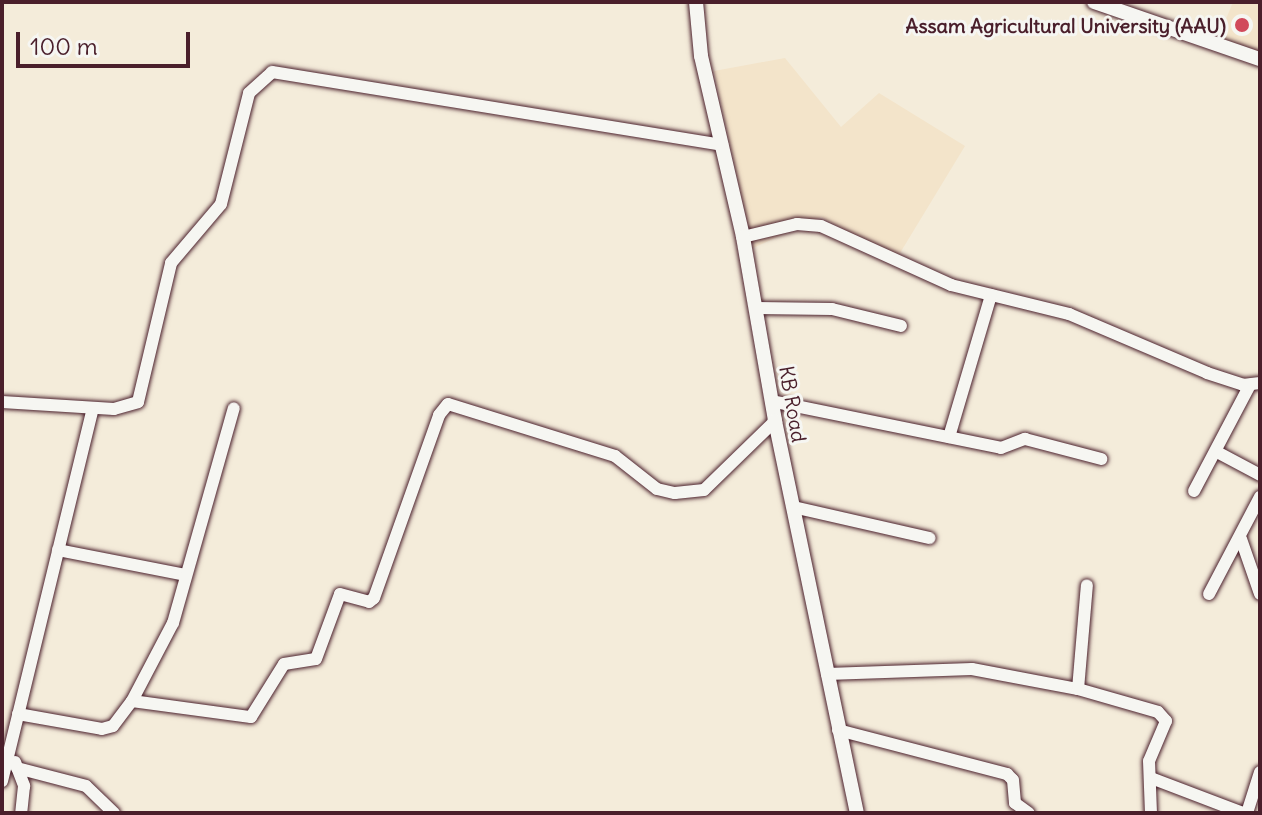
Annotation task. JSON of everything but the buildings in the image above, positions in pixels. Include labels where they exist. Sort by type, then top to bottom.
[{"type":"main road","name":"KB Road","points":[[696,2],[697,39],[743,237],[771,401],[857,813]]},
{"type":"main road","points":[[1094,2],[1260,59]]},
{"type":"street","points":[[2,402],[125,408],[138,402],[171,263],[221,204],[249,93],[263,76],[281,72],[722,145]]},
{"type":"street","points":[[743,237],[797,224],[821,226],[940,281],[1083,318],[1189,367],[1255,384],[1194,491]]},
{"type":"street","points":[[949,437],[991,295]]},
{"type":"street","points":[[757,308],[832,309],[901,326]]},
{"type":"street","points":[[771,401],[1005,448],[1025,439],[1101,459]]},
{"type":"street","points":[[132,701],[251,717],[284,664],[316,659],[340,594],[369,602],[374,598],[439,415],[448,404],[615,456],[657,489],[675,493],[704,490],[775,421]]},
{"type":"street","points":[[2,781],[93,408]]},
{"type":"street","points":[[18,714],[102,729],[113,726],[132,701],[163,646],[234,408]]},
{"type":"street","points":[[1217,452],[1260,475]]},
{"type":"street","points":[[1209,594],[1241,539],[1260,497]]},
{"type":"street","points":[[793,507],[930,538]]},
{"type":"street","points":[[1241,539],[1260,594]]},
{"type":"street","points":[[58,550],[186,575]]},
{"type":"street","points":[[1078,689],[1087,585]]},
{"type":"street","points":[[827,674],[959,668],[1078,689],[1165,716],[1149,761],[1151,813]]},
{"type":"street","points":[[838,730],[1007,774],[1015,803],[1029,813]]},
{"type":"street","points":[[10,750],[24,786],[21,813]]},
{"type":"street","points":[[17,768],[86,786],[114,813]]},
{"type":"street","points":[[1151,778],[1245,813],[1260,772]]},
{"type":"shaded area","name":"Assam Agricultural University (AAU)","points":[[1233,2],[1260,2],[1260,65],[1214,48]]},
{"type":"shaded area","points":[[785,58],[841,127],[879,93],[965,146],[897,258],[821,217],[753,248],[714,71]]},
{"type":"place","name":"Assam Agricultural University (AAU)","points":[[1242,25]]}]
